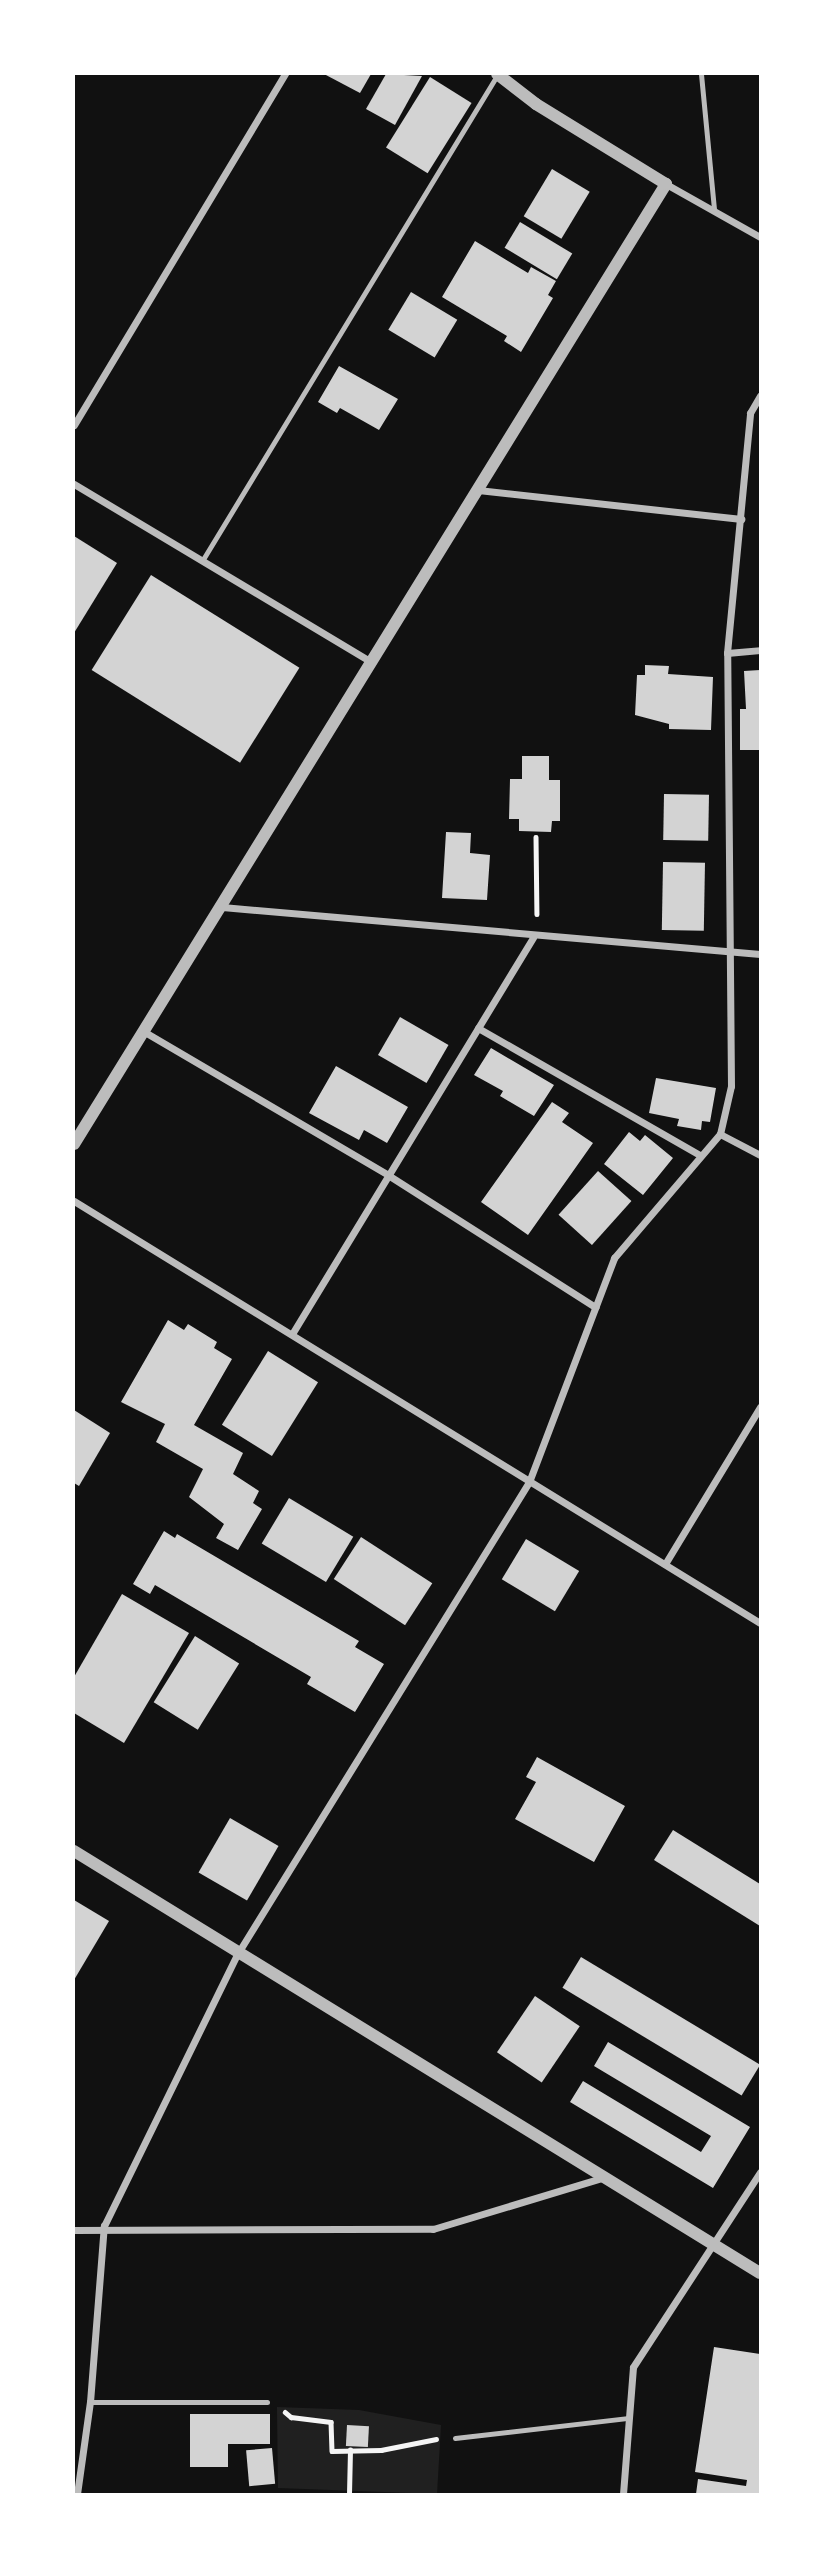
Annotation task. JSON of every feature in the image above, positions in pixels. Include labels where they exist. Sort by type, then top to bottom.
[{"type":"street","points":[[74,425],[285,74]]},
{"type":"street","points":[[495,75],[666,184],[761,237]]},
{"type":"street","points":[[74,1144],[666,184]]},
{"type":"street","points":[[77,2494],[90,2402],[104,2226],[238,1953],[529,1482],[614,1258],[720,1133],[731,1086],[727,653],[750,413],[761,396]]},
{"type":"street","points":[[74,484],[372,662]]},
{"type":"street","points":[[477,490],[741,519]]},
{"type":"street","points":[[727,653],[761,650]]},
{"type":"street","points":[[222,907],[729,954],[761,954]]},
{"type":"street","points":[[292,1334],[535,937]]},
{"type":"street","points":[[478,1028],[700,1155]]},
{"type":"street","points":[[143,1031],[388,1175],[595,1307]]},
{"type":"street","points":[[720,1133],[761,1155]]},
{"type":"street","points":[[74,1200],[761,1623]]},
{"type":"street","points":[[665,1564],[761,1407]]},
{"type":"street","points":[[74,1851],[761,2273]]},
{"type":"street","points":[[623,2494],[633,2367],[761,2172]]},
{"type":"street","points":[[74,2230],[104,2226],[433,2229],[605,2177]]},
{"type":"lane","points":[[701,74],[715,209]]},
{"type":"lane","points":[[202,561],[495,75]]},
{"type":"lane","points":[[90,2402],[267,2402]]},
{"type":"lane","points":[[454,2438],[627,2418]]},
{"type":"path","points":[[535,937],[536,837]]},
{"type":"path","points":[[267,2402],[291,2417],[331,2421],[332,2451],[381,2450],[420,2440],[454,2438]]},
{"type":"path","points":[[349,2494],[350,2450]]},
{"type":"shaded area","points":[[277,2407],[359,2410],[441,2425],[437,2494],[278,2488]]},
{"type":"building","points":[[324,74],[371,74],[360,93]]},
{"type":"building","points":[[386,74],[422,76],[395,125],[366,109]]},
{"type":"building","points":[[430,77],[472,103],[428,173],[386,147]]},
{"type":"building","points":[[552,169],[590,192],[561,239],[524,216]]},
{"type":"building","points":[[520,222],[572,253],[557,279],[505,248]]},
{"type":"building","points":[[475,241],[528,273],[531,267],[556,281],[548,295],[553,298],[521,352],[504,341],[507,336],[442,297]]},
{"type":"building","points":[[411,292],[457,320],[435,358],[388,330]]},
{"type":"building","points":[[339,366],[398,399],[379,430],[340,408],[337,413],[318,402]]},
{"type":"building","points":[[74,536],[117,563],[74,633]]},
{"type":"building","points":[[151,575],[299,668],[240,763],[92,670]]},
{"type":"building","points":[[645,665],[669,666],[668,674],[713,677],[711,730],[669,729],[669,724],[635,715],[637,675],[645,675]]},
{"type":"building","points":[[760,670],[760,750],[740,750],[740,709],[746,709],[744,671]]},
{"type":"building","points":[[522,756],[549,756],[549,780],[560,780],[560,821],[552,821],[551,832],[519,831],[519,819],[509,819],[510,779],[522,779]]},
{"type":"building","points":[[664,794],[709,795],[708,841],[663,840]]},
{"type":"building","points":[[446,832],[471,833],[470,853],[490,855],[487,900],[442,898]]},
{"type":"building","points":[[663,862],[705,863],[704,931],[662,930]]},
{"type":"building","points":[[400,1017],[448,1045],[426,1083],[378,1055]]},
{"type":"building","points":[[491,1048],[554,1085],[534,1116],[500,1096],[503,1091],[474,1075]]},
{"type":"building","points":[[336,1066],[408,1107],[387,1143],[364,1130],[359,1140],[309,1113]]},
{"type":"building","points":[[656,1078],[716,1088],[710,1122],[702,1121],[701,1130],[677,1126],[679,1119],[649,1113]]},
{"type":"building","points":[[552,1102],[569,1113],[562,1122],[593,1143],[528,1235],[481,1202]]},
{"type":"building","points":[[629,1132],[640,1141],[645,1135],[673,1158],[643,1195],[604,1164]]},
{"type":"building","points":[[598,1171],[631,1201],[592,1245],[559,1215]]},
{"type":"building","points":[[168,1320],[184,1330],[188,1324],[217,1342],[214,1348],[232,1359],[194,1425],[243,1453],[233,1474],[259,1491],[253,1503],[262,1509],[238,1550],[216,1538],[224,1524],[189,1497],[203,1469],[156,1442],[165,1424],[121,1402]]},
{"type":"building","points":[[268,1351],[318,1382],[272,1456],[222,1425]]},
{"type":"building","points":[[74,1410],[110,1433],[79,1486],[74,1483]]},
{"type":"building","points":[[289,1498],[353,1537],[326,1582],[262,1543]]},
{"type":"building","points":[[164,1531],[175,1538],[177,1534],[359,1641],[355,1647],[384,1664],[355,1712],[307,1684],[311,1677],[155,1585],[150,1594],[133,1584]]},
{"type":"building","points":[[361,1537],[432,1583],[405,1625],[334,1579]]},
{"type":"building","points":[[526,1539],[579,1571],[555,1611],[502,1579]]},
{"type":"building","points":[[122,1594],[189,1633],[124,1743],[74,1713],[74,1677]]},
{"type":"building","points":[[195,1636],[239,1664],[198,1730],[154,1702]]},
{"type":"building","points":[[537,1757],[625,1806],[594,1862],[515,1819],[536,1782],[526,1777]]},
{"type":"building","points":[[230,1818],[278,1846],[247,1901],[198,1873]]},
{"type":"building","points":[[673,1830],[760,1884],[760,1926],[654,1860]]},
{"type":"building","points":[[74,1900],[109,1921],[74,1980]]},
{"type":"building","points":[[581,1957],[760,2065],[742,2096],[562,1988]]},
{"type":"building","points":[[535,1996],[580,2026],[542,2083],[497,2052]]},
{"type":"building","points":[[608,2042],[750,2127],[713,2188],[570,2102],[583,2081],[701,2152],[711,2136],[594,2066]]},
{"type":"building","points":[[714,2347],[760,2354],[760,2494],[696,2494],[698,2479],[746,2486],[747,2480],[695,2472]]},
{"type":"building","points":[[190,2414],[270,2414],[270,2444],[228,2444],[228,2467],[190,2467]]},
{"type":"building","points":[[347,2425],[369,2426],[368,2447],[346,2446]]},
{"type":"building","points":[[272,2448],[275,2484],[249,2486],[246,2450]]}]
